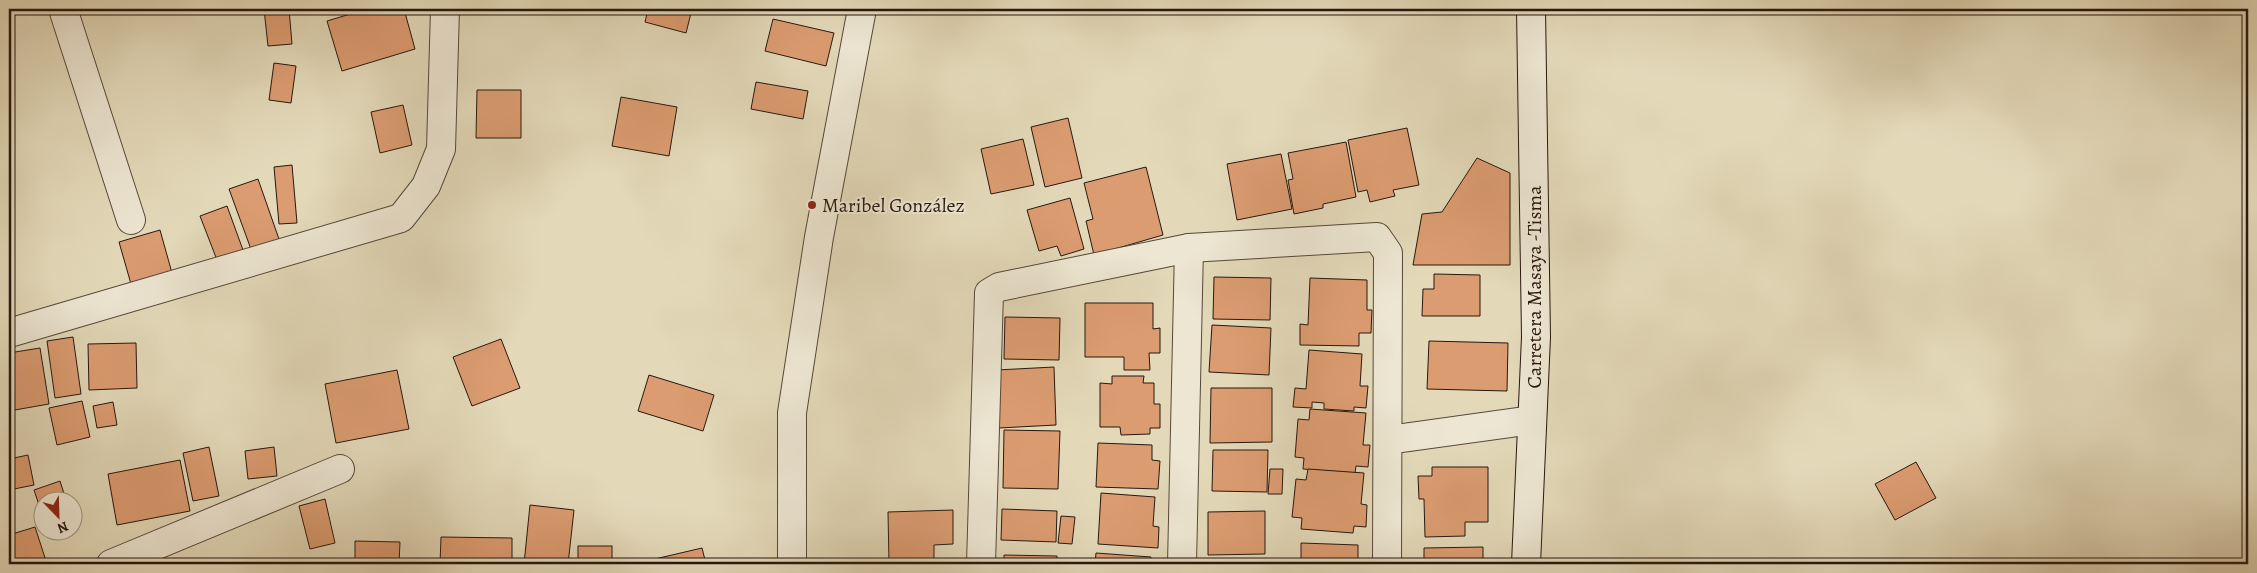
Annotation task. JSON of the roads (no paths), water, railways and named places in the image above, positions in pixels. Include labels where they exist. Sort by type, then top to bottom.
[{"type":"street","points":[[63,9],[131,220]]},
{"type":"street","points":[[9,333],[401,218],[426,186],[440,149],[445,9]]},
{"type":"street","points":[[792,564],[792,413],[818,237],[862,9]]},
{"type":"street","name":"Carretera Masaya -Tisma","points":[[1526,564],[1536,337],[1530,9]]},
{"type":"street","points":[[981,564],[989,292],[999,287],[1189,248],[1377,238],[1388,253],[1386,564]]},
{"type":"street","points":[[1182,564],[1189,248]]},
{"type":"street","points":[[1388,440],[1532,420]]},
{"type":"street","points":[[111,564],[340,470]]},
{"type":"place","name":"Maribel González","points":[[812,205]]}]
